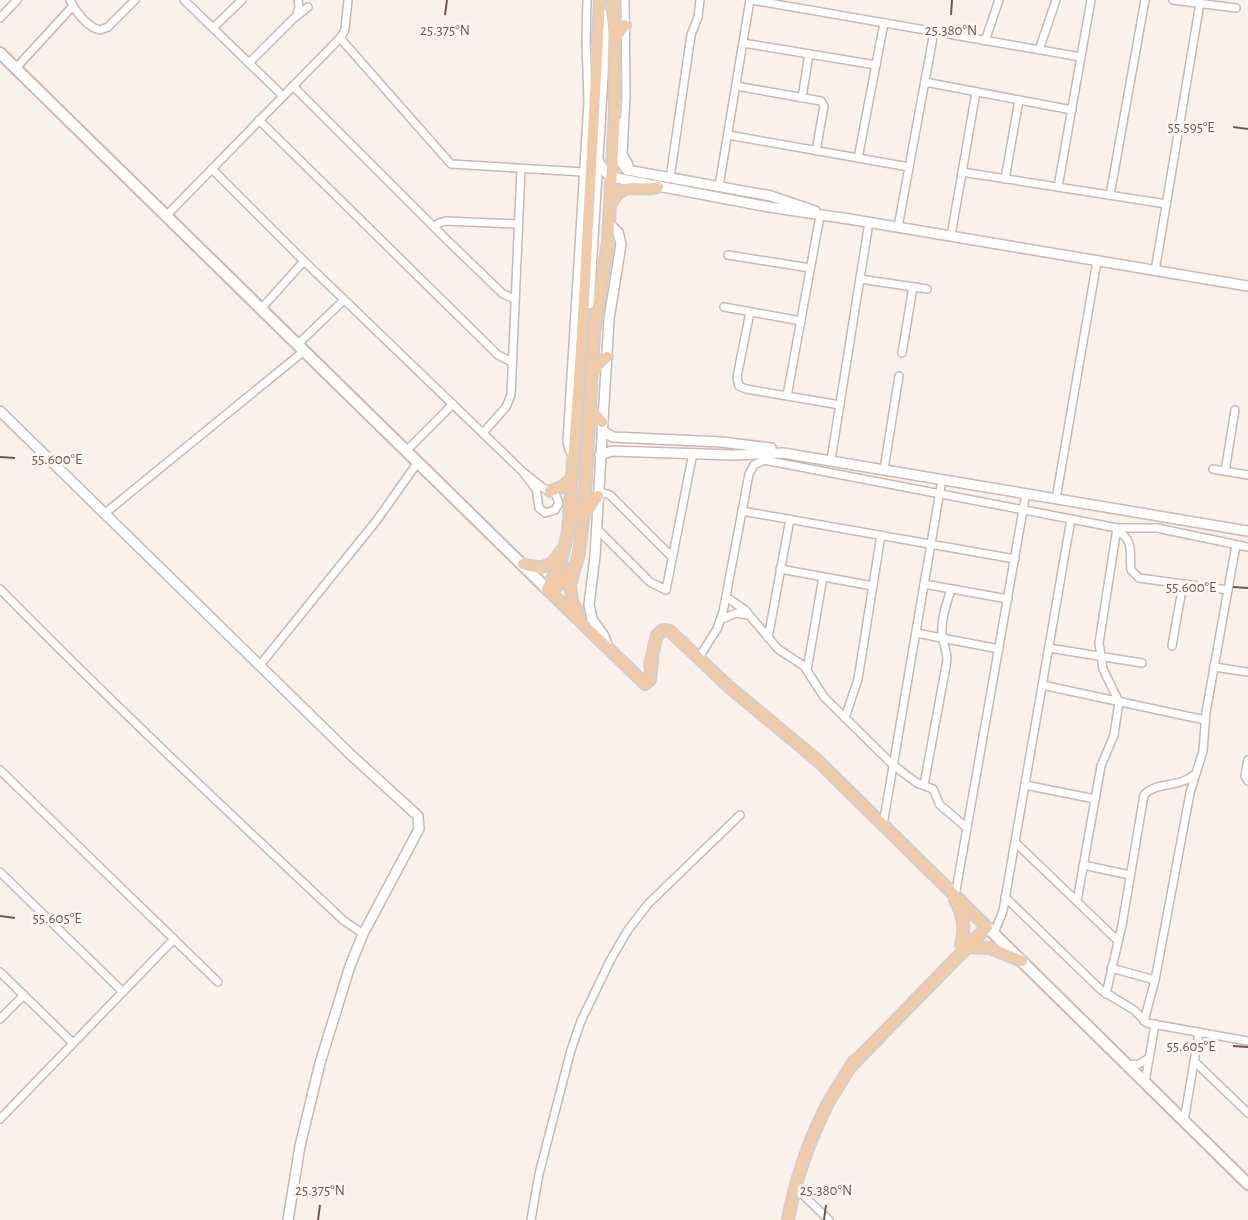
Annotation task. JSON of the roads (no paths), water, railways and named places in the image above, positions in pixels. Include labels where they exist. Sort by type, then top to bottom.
[{"type":"main road","points":[[583,622],[574,606],[570,591],[579,553],[584,513],[596,319],[606,260],[609,224],[615,112],[614,0]]},
{"type":"main road","points":[[548,590],[564,555],[568,532],[582,337],[581,287],[600,1]]},
{"type":"main road","points":[[614,40],[625,25]]},
{"type":"main road","points":[[586,50],[597,62]]},
{"type":"main road","points":[[0,53],[643,683],[648,683],[656,637],[666,630],[672,633],[728,687],[817,760],[1248,1184]]},
{"type":"main road","points":[[610,205],[617,193],[625,188],[650,188],[658,182]]},
{"type":"main road","points":[[592,371],[608,357]]},
{"type":"main road","points":[[590,408],[602,426]]},
{"type":"main road","points":[[571,483],[574,496],[573,513],[578,516],[584,513],[598,496]]},
{"type":"main road","points":[[550,491],[571,483]]},
{"type":"main road","points":[[523,564],[543,568],[555,561],[562,546],[569,510]]},
{"type":"main road","points":[[548,590],[558,586],[564,580],[574,561],[580,540]]},
{"type":"main road","points":[[634,674],[645,673],[652,660]]},
{"type":"main road","points":[[952,892],[963,917],[964,946]]},
{"type":"main road","points":[[788,1220],[795,1187],[806,1154],[821,1118],[851,1066],[964,946],[988,927]]},
{"type":"main road","points":[[964,946],[990,948],[1022,961]]},
{"type":"street","points":[[0,18],[18,0]]},
{"type":"street","points":[[15,69],[71,3],[90,26],[100,30],[108,27],[135,0]]},
{"type":"street","points":[[184,0],[283,96]]},
{"type":"street","points":[[213,28],[242,0]]},
{"type":"street","points":[[297,15],[298,0]]},
{"type":"street","points":[[166,216],[340,38],[345,28],[348,0]]},
{"type":"street","points":[[573,455],[567,442],[581,287],[583,172],[588,91],[587,0]]},
{"type":"street","points":[[625,0],[624,158],[630,166],[658,182]]},
{"type":"street","points":[[670,178],[691,35],[698,17],[700,0]]},
{"type":"street","points":[[719,186],[751,0],[1081,57]]},
{"type":"street","points":[[986,40],[999,0]]},
{"type":"street","points":[[1039,50],[1056,0]]},
{"type":"street","points":[[1058,187],[1091,0]]},
{"type":"street","points":[[1110,195],[1145,0]]},
{"type":"street","points":[[1173,0],[1232,5]]},
{"type":"street","points":[[582,337],[587,323],[599,162],[604,40],[600,1]]},
{"type":"street","points":[[1155,271],[1200,3]]},
{"type":"street","points":[[249,63],[308,7]]},
{"type":"street","points":[[858,158],[884,23]]},
{"type":"street","points":[[898,227],[934,32]]},
{"type":"street","points":[[340,38],[451,164],[583,172]]},
{"type":"street","points":[[743,43],[876,65]]},
{"type":"street","points":[[802,98],[809,54]]},
{"type":"street","points":[[925,82],[1072,110]]},
{"type":"street","points":[[293,86],[503,294],[515,299]]},
{"type":"street","points":[[736,86],[811,99],[819,104],[822,113],[816,151]]},
{"type":"street","points":[[951,236],[976,92]]},
{"type":"street","points":[[1005,179],[1019,100]]},
{"type":"street","points":[[615,112],[619,132],[619,159],[623,167],[630,172],[658,182],[670,178],[779,198],[815,211],[849,219]]},
{"type":"street","points":[[259,120],[498,355],[512,362]]},
{"type":"street","points":[[728,135],[909,167]]},
{"type":"street","points":[[599,162],[611,177],[658,182],[820,216],[869,222],[1248,286]]},
{"type":"street","points":[[212,169],[523,472],[556,495],[559,503],[555,510],[545,513],[537,506],[536,489],[523,472]]},
{"type":"street","points":[[483,433],[510,399],[521,169]]},
{"type":"street","points":[[962,172],[1166,204]]},
{"type":"street","points":[[787,396],[820,216]]},
{"type":"street","points":[[434,227],[443,221],[518,224]]},
{"type":"street","points":[[831,460],[869,222]]},
{"type":"street","points":[[608,648],[604,636],[592,619],[589,605],[597,529],[609,319],[621,240],[618,232],[609,224]]},
{"type":"street","points":[[728,255],[810,268]]},
{"type":"street","points":[[261,309],[304,261]]},
{"type":"street","points":[[1056,499],[1097,261]]},
{"type":"street","points":[[860,279],[927,290]]},
{"type":"street","points":[[902,353],[913,287]]},
{"type":"street","points":[[104,514],[301,348],[344,300]]},
{"type":"street","points":[[724,307],[801,321]]},
{"type":"street","points":[[750,312],[737,377],[738,384],[744,389],[840,405]]},
{"type":"street","points":[[884,469],[899,376]]},
{"type":"street","points":[[406,451],[453,404]]},
{"type":"street","points":[[1225,471],[1236,410]]},
{"type":"street","points":[[0,411],[362,766],[418,816],[419,829],[363,934],[336,1006],[300,1146],[288,1220]]},
{"type":"street","points":[[602,426],[614,437],[736,443],[806,456]]},
{"type":"street","points":[[644,439],[616,440],[612,444],[614,448],[644,452]]},
{"type":"street","points":[[600,455],[609,451],[733,455],[773,453],[806,456],[1248,531]]},
{"type":"street","points":[[597,529],[650,582],[666,590],[693,453]]},
{"type":"street","points":[[698,659],[720,620],[750,471],[757,463],[767,460],[1117,529],[1157,528],[1248,548]]},
{"type":"street","points":[[260,665],[377,520],[418,462]]},
{"type":"street","points":[[1213,469],[1248,475]]},
{"type":"street","points":[[883,825],[942,479]]},
{"type":"street","points":[[598,496],[604,493],[610,495],[672,557]]},
{"type":"street","points":[[952,892],[967,828],[1026,493]]},
{"type":"street","points":[[742,511],[1015,559]]},
{"type":"street","points":[[768,638],[790,519]]},
{"type":"street","points":[[988,927],[1001,919],[1071,519]]},
{"type":"street","points":[[1117,529],[1130,543],[1131,567],[1136,577],[1227,590]]},
{"type":"street","points":[[1077,901],[1101,766],[1114,735],[1119,702],[1100,656],[1100,634],[1117,529]]},
{"type":"street","points":[[845,718],[858,679],[881,536]]},
{"type":"street","points":[[1144,1021],[1155,980],[1190,793],[1204,744],[1205,720],[1236,545]]},
{"type":"street","points":[[780,569],[873,586]]},
{"type":"street","points":[[807,670],[823,577]]},
{"type":"street","points":[[924,584],[1008,600]]},
{"type":"street","points":[[1172,646],[1183,584]]},
{"type":"street","points":[[0,589],[92,683],[182,769],[343,920],[363,934]]},
{"type":"street","points":[[924,785],[947,660],[942,623],[951,589]]},
{"type":"street","points":[[726,597],[737,603],[778,649],[807,670],[824,697],[893,765],[917,783],[933,789],[940,805],[967,828]]},
{"type":"street","points":[[720,620],[736,613],[748,615]]},
{"type":"street","points":[[916,633],[999,649]]},
{"type":"street","points":[[1049,648],[1142,663]]},
{"type":"street","points":[[1214,667],[1248,672]]},
{"type":"street","points":[[1042,685],[1205,720]]},
{"type":"street","points":[[1248,760],[1245,776],[1248,781]]},
{"type":"street","points":[[0,770],[218,982]]},
{"type":"street","points":[[1106,994],[1144,795],[1150,789],[1180,783],[1196,774]]},
{"type":"street","points":[[1025,785],[1095,799]]},
{"type":"street","points":[[531,1220],[539,1174],[571,1050],[581,1021],[611,959],[628,930],[648,904],[740,814]]},
{"type":"street","points":[[1015,842],[1118,940]]},
{"type":"street","points":[[1083,865],[1130,875]]},
{"type":"street","points":[[0,872],[123,992]]},
{"type":"street","points":[[1005,897],[1106,994],[1134,1010],[1144,1021],[1248,1041]]},
{"type":"street","points":[[0,1119],[174,939]]},
{"type":"street","points":[[1111,968],[1155,980]]},
{"type":"street","points":[[0,972],[73,1043]]},
{"type":"street","points":[[0,1019],[24,995]]},
{"type":"street","points":[[1145,1082],[1155,1024]]},
{"type":"street","points":[[1184,1121],[1199,1032]]},
{"type":"street","points":[[1128,1065],[1139,1064],[1149,1058]]},
{"type":"street","points":[[1194,1061],[1248,1113]]},
{"type":"street","points":[[795,1187],[828,1220]]}]
